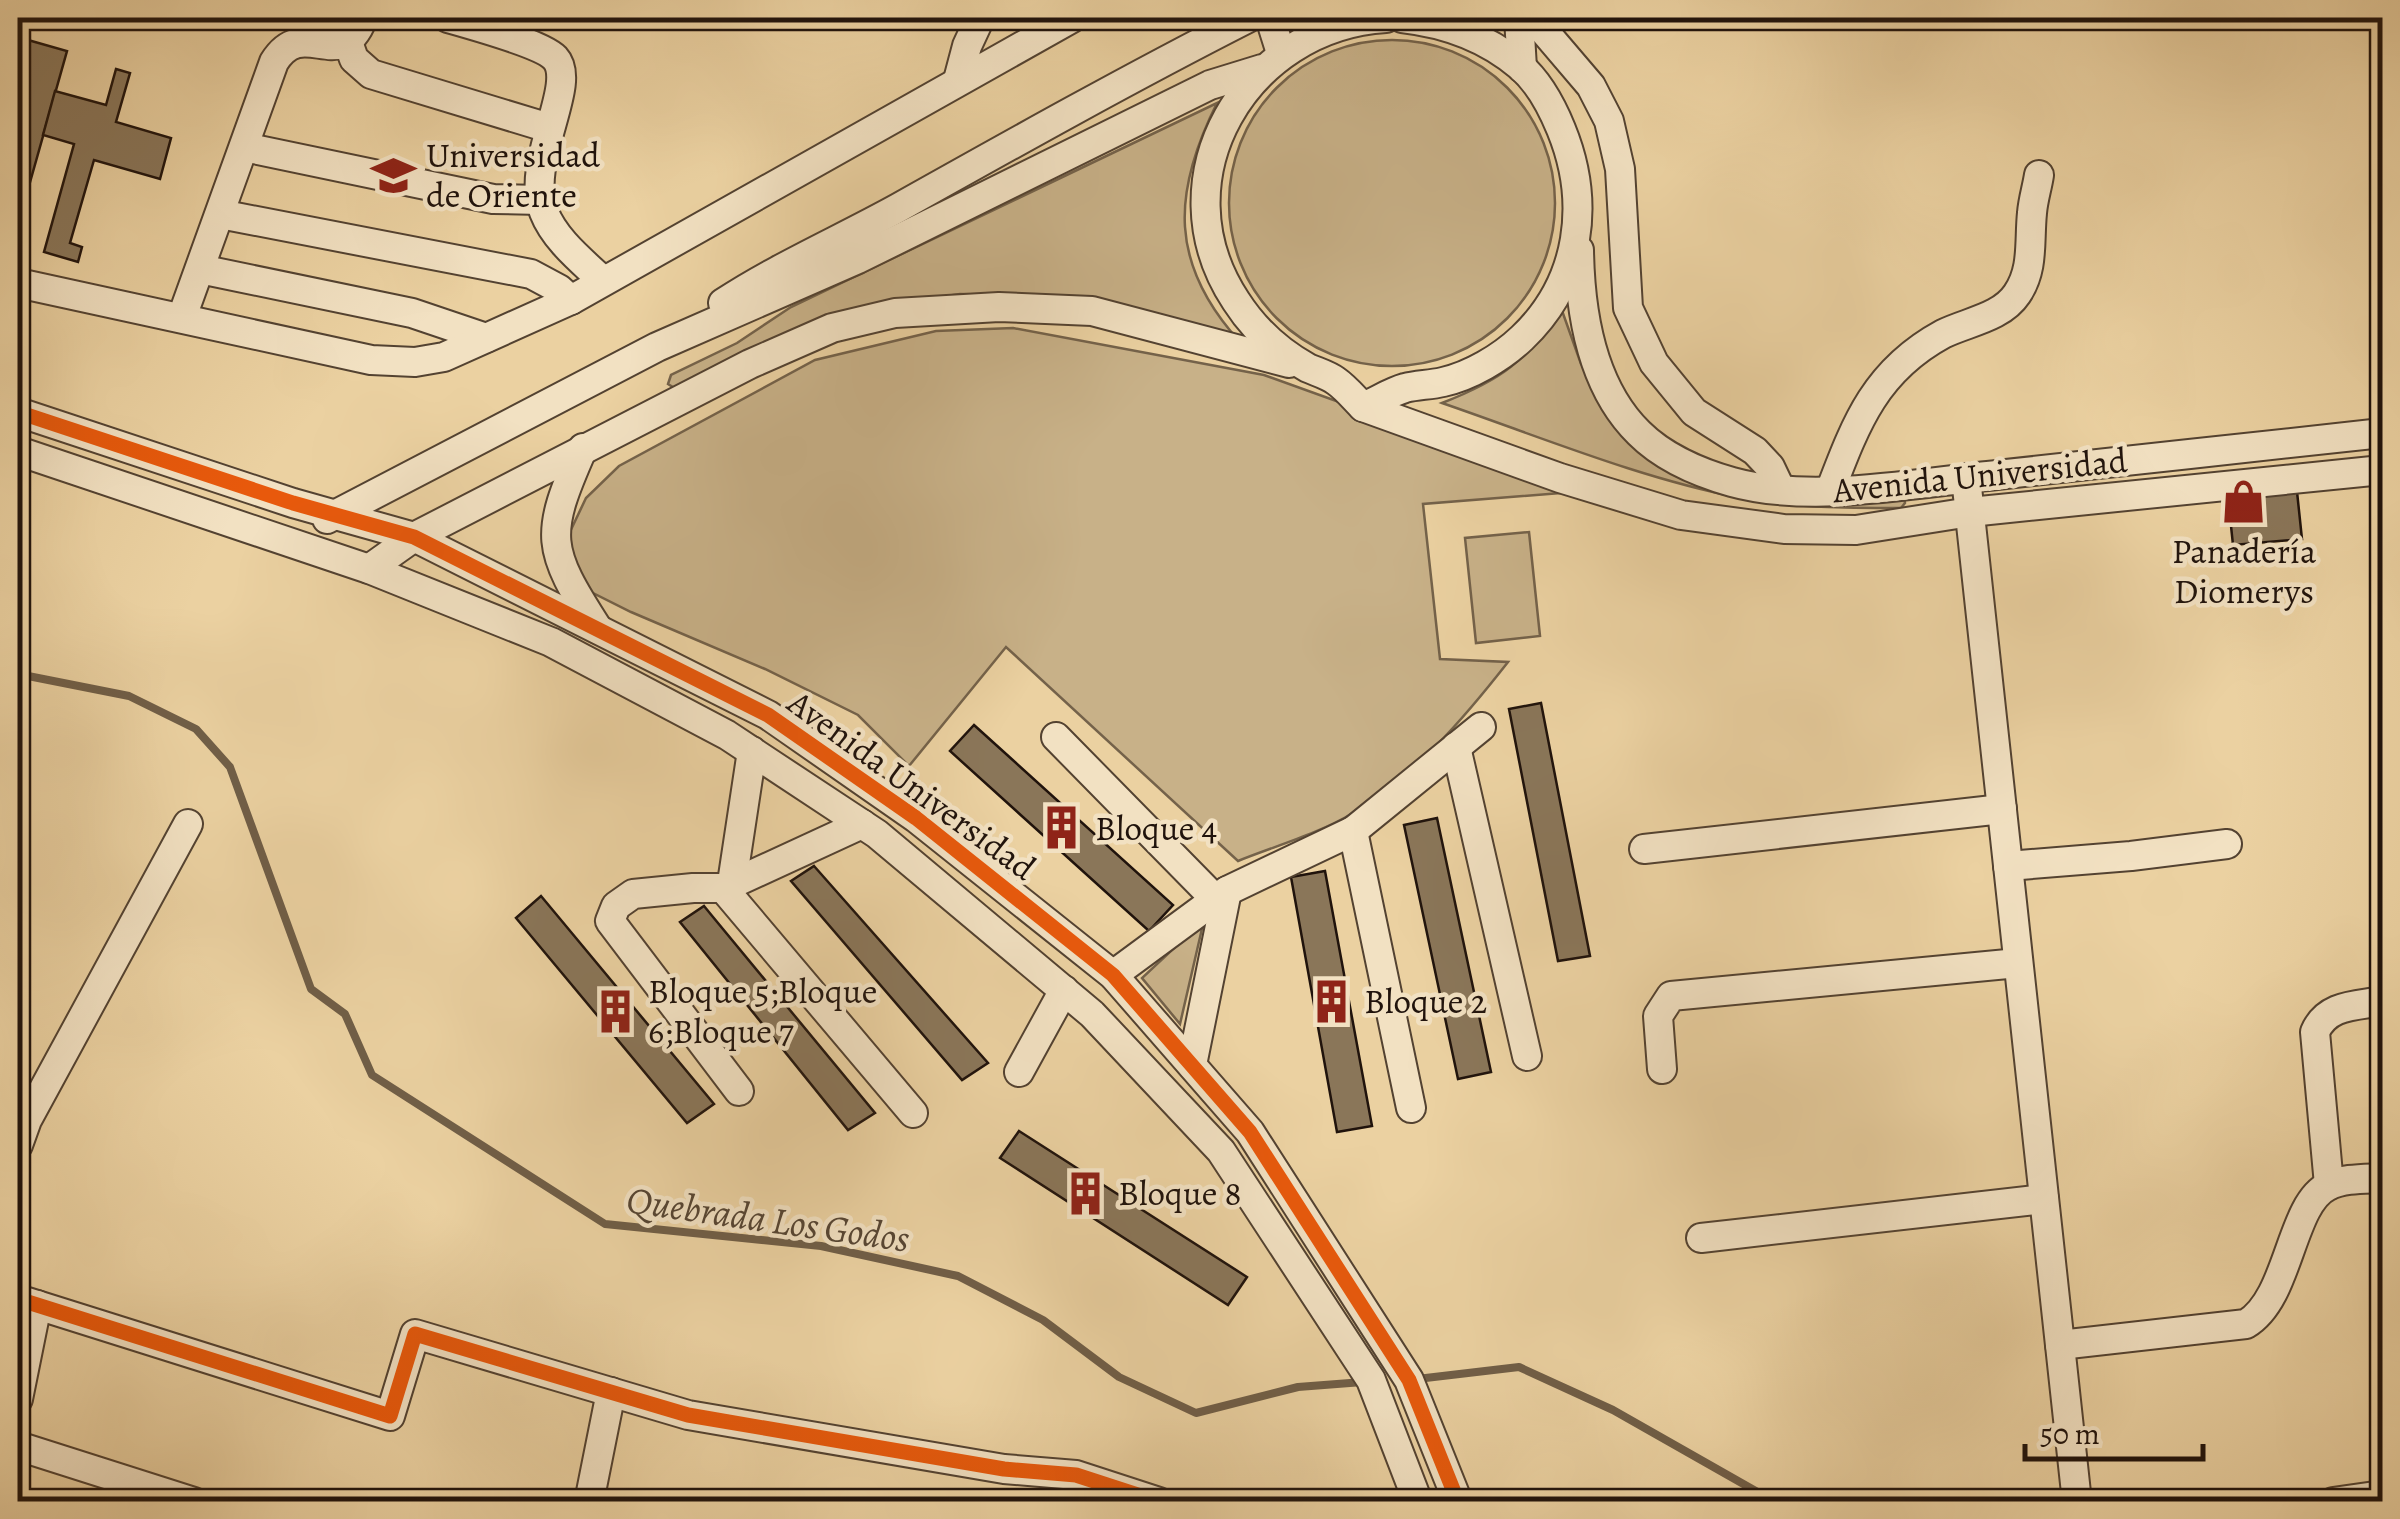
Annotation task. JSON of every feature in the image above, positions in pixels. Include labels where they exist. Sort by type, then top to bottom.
[{"type":"street","points":[[182,317],[280,53],[298,42],[329,46],[348,42],[356,37],[363,18]]},
{"type":"street","points":[[448,18],[553,56],[564,74],[538,168],[541,200],[550,225],[603,281]]},
{"type":"street","points":[[958,80],[980,18]]},
{"type":"street","points":[[18,283],[371,360],[415,362],[444,357],[572,300],[1072,18]]},
{"type":"street","points":[[657,347],[751,285],[1248,18]]},
{"type":"street","points":[[1270,18],[1272,61],[1236,100],[1220,131],[1210,164],[1206,199],[1209,234],[1218,267],[1254,326],[1280,350],[1310,369]]},
{"type":"street","points":[[291,542],[334,514],[657,347],[858,259],[1210,85],[1272,61],[1308,37],[1336,26],[1386,18]]},
{"type":"street","points":[[1402,18],[1458,29],[1486,42],[1522,68]]},
{"type":"street","points":[[1518,18],[1522,68]]},
{"type":"street","points":[[1532,18],[1591,86],[1609,121],[1620,169],[1628,308],[1654,364],[1694,412],[1755,451],[1770,467],[1780,488]]},
{"type":"street","points":[[348,42],[354,59],[371,74],[550,128]]},
{"type":"street","name":"Avenida Universidad","points":[[1522,68],[1551,106],[1574,162],[1580,299],[1585,328],[1613,400],[1639,434],[1685,465],[1734,483],[1830,491],[2382,433]]},
{"type":"street","points":[[244,147],[493,199],[541,200]]},
{"type":"street","points":[[1830,491],[1855,427],[1889,372],[1943,334],[1988,316],[2016,296],[2031,262],[2032,212],[2039,175]]},
{"type":"street","points":[[220,214],[531,274],[559,288],[572,300]]},
{"type":"street","points":[[1364,407],[1403,389],[1446,382],[1486,364],[1522,338],[1550,304],[1569,265],[1579,222]]},
{"type":"street","points":[[200,268],[412,313],[486,338]]},
{"type":"street","points":[[369,568],[414,537],[750,364],[832,328],[896,313],[998,307],[1092,312],[1310,369]]},
{"type":"street","name":"Avenida Universidad","points":[[1310,369],[1334,379],[1364,407],[1560,478],[1681,514],[1784,529],[1856,530],[1970,512],[2382,470]]},
{"type":"street","name":"Avenida Universidad","points":[[18,412],[414,537],[768,715],[916,818],[1113,975],[1250,1132],[1409,1380],[1458,1502]]},
{"type":"street","points":[[583,448],[564,489],[553,534],[566,578],[598,630]]},
{"type":"street","name":"Avenida Universidad","points":[[18,451],[369,568],[551,642],[727,734],[862,824],[1092,1014],[1221,1151],[1371,1380],[1418,1502]]},
{"type":"street","points":[[1966,478],[2077,1502]]},
{"type":"street","points":[[1113,975],[1222,899],[1352,831],[1480,728]]},
{"type":"street","points":[[1056,737],[1222,899]]},
{"type":"street","points":[[1456,747],[1527,1056]]},
{"type":"street","points":[[752,751],[728,886],[913,1113]]},
{"type":"street","points":[[1644,849],[2002,809]]},
{"type":"street","points":[[18,1145],[27,1120],[188,824]]},
{"type":"street","points":[[739,1091],[610,921],[616,906],[632,894],[728,886],[862,824]]},
{"type":"street","points":[[1352,831],[1411,1108]]},
{"type":"street","points":[[2008,866],[2227,844]]},
{"type":"street","points":[[1192,1065],[1222,899]]},
{"type":"street","points":[[1662,1068],[1658,1016],[1670,996],[2018,962]]},
{"type":"street","points":[[1019,1072],[1064,990]]},
{"type":"street","points":[[2330,1185],[2315,1032],[2324,1015],[2332,1010],[2382,1001]]},
{"type":"street","points":[[2060,1345],[2237,1327],[2254,1320],[2270,1299],[2312,1200],[2330,1185],[2382,1178]]},
{"type":"street","points":[[1700,1238],[2044,1199]]},
{"type":"street","points":[[18,1399],[27,1302],[390,1416],[415,1334],[688,1414],[1004,1470],[1076,1475],[1159,1502]]},
{"type":"street","points":[[589,1502],[611,1392]]},
{"type":"street","points":[[18,1446],[194,1502]]},
{"type":"street","points":[[2333,1502],[2382,1495]]},
{"type":"shaded area","points":[[1376,40],[1408,40],[1455,52],[1508,87],[1543,140],[1552,171],[1552,235],[1543,266],[1508,319],[1455,354],[1408,366],[1376,366],[1315,347],[1288,329],[1266,307],[1248,280],[1236,250],[1229,219],[1229,187],[1248,126],[1266,99],[1288,77],[1315,59],[1345,47]]},
{"type":"shaded area","points":[[1217,103],[1192,167],[1185,227],[1200,284],[1240,342],[1053,296],[960,294],[886,305],[676,389],[668,384],[671,375],[737,343],[791,307]]},
{"type":"shaded area","points":[[1560,305],[1581,364],[1605,398],[1636,431],[1747,483],[1904,498],[1905,503],[1901,508],[1781,504],[1703,490],[1442,403],[1481,386],[1512,366],[1537,341]]},
{"type":"shaded area","points":[[1013,328],[1264,375],[1586,491],[1423,504],[1440,659],[1508,662],[1437,745],[1397,782],[1325,827],[1238,861],[1006,647],[909,766],[858,715],[765,669],[631,612],[591,592],[569,571],[568,536],[586,498],[619,466],[815,360],[936,331]]},
{"type":"shaded area","points":[[1529,532],[1540,636],[1476,643],[1465,538]]},
{"type":"shaded area","points":[[1204,920],[1180,1024],[1142,978]]},
{"type":"building","points":[[28,40],[67,51],[25,200],[18,198],[18,76]]},
{"type":"building","points":[[116,69],[130,73],[116,122],[171,138],[160,179],[94,160],[70,243],[82,247],[78,262],[44,252],[74,144],[43,135],[55,91],[106,105]]},
{"type":"building","points":[[2296,482],[2302,539],[2233,545],[2227,488]]},
{"type":"building","points":[[1541,703],[1590,956],[1558,961],[1509,709]]},
{"type":"building","name":"Bloque 4","points":[[974,725],[1173,905],[1149,931],[950,751]]},
{"type":"building","points":[[1437,818],[1491,1072],[1458,1079],[1404,825]]},
{"type":"building","name":"Bloque 5;Bloque 6;Bloque 7","points":[[814,866],[988,1063],[962,1080],[791,881]]},
{"type":"building","name":"Bloque 2","points":[[1325,871],[1372,1126],[1337,1132],[1291,877]]},
{"type":"building","name":"Bloque 5;Bloque 6;Bloque 7","points":[[541,896],[714,1104],[687,1123],[516,918]]},
{"type":"building","name":"Bloque 5;Bloque 6;Bloque 7","points":[[704,906],[875,1113],[848,1130],[680,922]]},
{"type":"building","name":"Bloque 8","points":[[1019,1131],[1247,1277],[1228,1305],[1000,1158]]},
{"type":"waterway","name":"Quebrada Los Godos","points":[[18,674],[129,696],[196,729],[230,767],[311,989],[345,1014],[372,1075],[605,1224],[821,1246],[958,1276],[1043,1320],[1119,1377],[1196,1413],[1298,1387],[1363,1382]]},
{"type":"waterway","name":"Quebrada Los Godos","points":[[1417,1379],[1519,1367],[1613,1410],[1761,1494],[1767,1502]]},
{"type":"cycle path","points":[[18,412],[293,503],[414,537],[768,715],[916,818],[1113,975],[1250,1132],[1409,1380],[1458,1502]]},
{"type":"cycle path","points":[[18,1299],[390,1416],[415,1334],[688,1415],[1004,1469],[1076,1475],[1159,1502]]},
{"type":"place","name":"Universidad de Oriente","points":[[393,175]]},
{"type":"place","name":"Panadería Diomerys","points":[[2244,501]]},
{"type":"place","name":"Bloque 4","points":[[1062,828]]},
{"type":"place","name":"Bloque 2","points":[[1331,1001]]},
{"type":"place","name":"Bloque 5;Bloque 6;Bloque 7","points":[[615,1011]]},
{"type":"place","name":"Bloque 8","points":[[1085,1193]]}]
